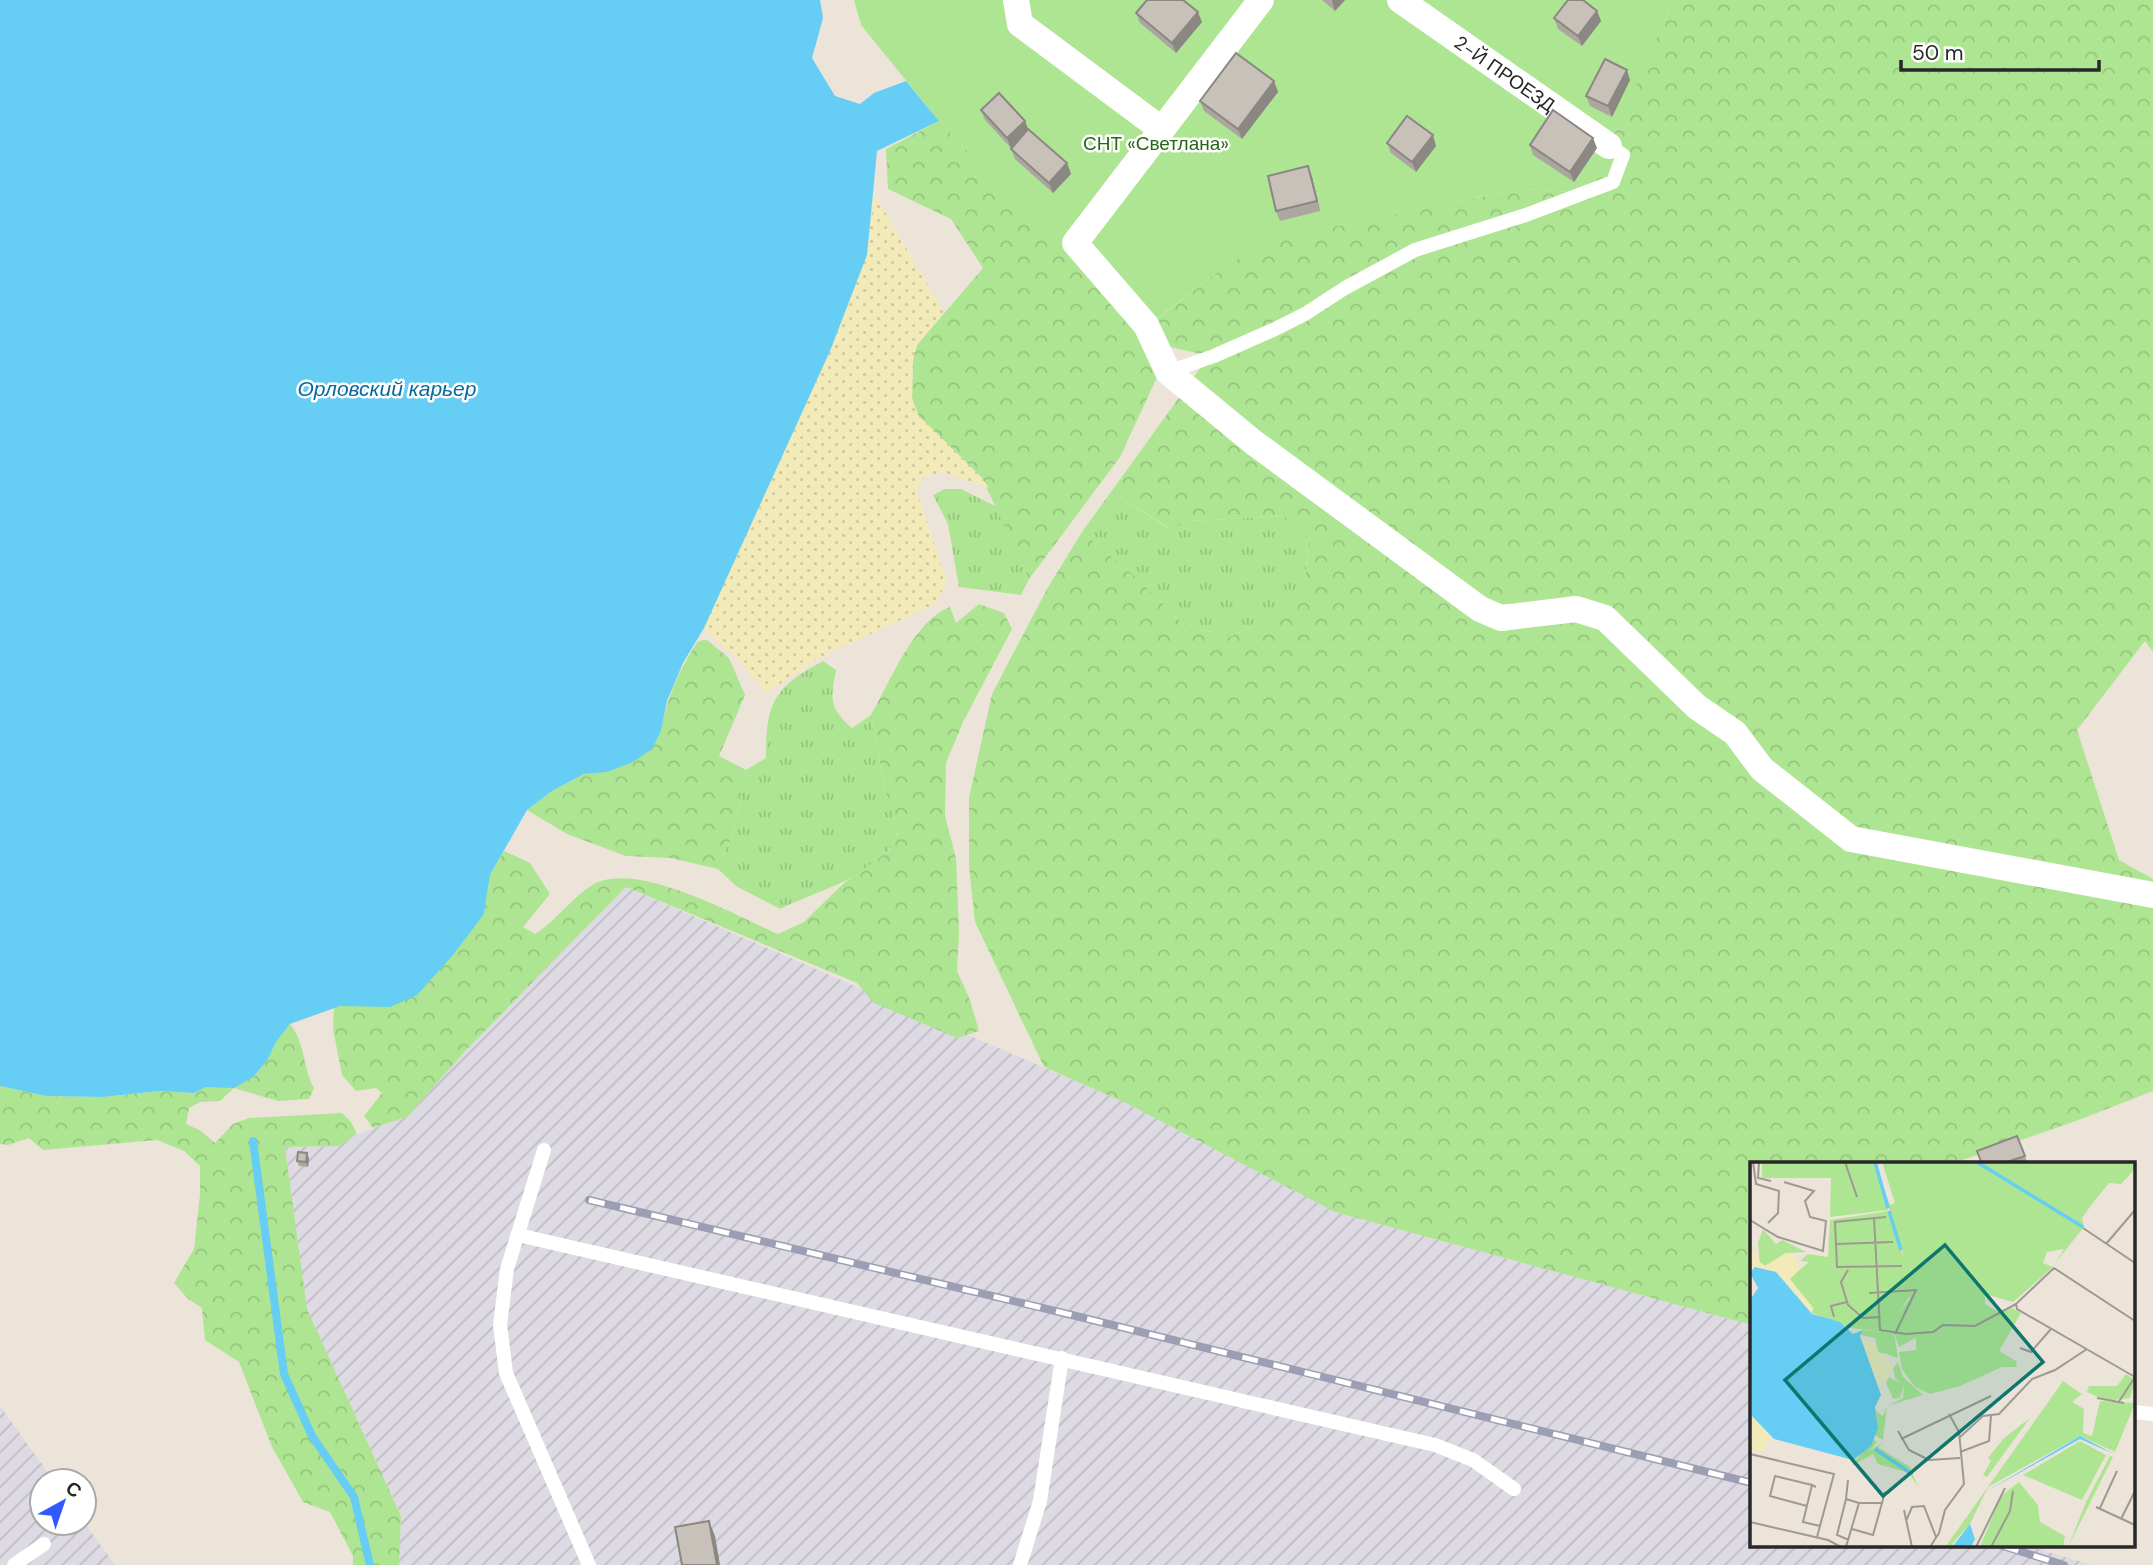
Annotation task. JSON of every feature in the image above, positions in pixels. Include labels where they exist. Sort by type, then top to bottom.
[{"type":"street","points":[[1016,0],[1020,24],[1161,129]]},
{"type":"street","points":[[1261,0],[1075,243],[1146,325],[1168,372],[1253,442],[1480,609],[1501,618],[1576,609],[1605,618],[1697,707],[1735,733],[1762,769],[1851,839],[2153,895]]},
{"type":"street","name":"2-Й ПРОЕЗД","points":[[1400,0],[1609,146]]},
{"type":"lane","points":[[1168,372],[1214,356],[1306,314],[1345,288],[1415,250],[1526,215],[1613,182],[1623,155],[1609,146]]},
{"type":"lane","points":[[544,1150],[507,1269],[500,1325],[506,1373],[589,1565]]},
{"type":"lane","points":[[518,1235],[1435,1445],[1473,1460],[1514,1489]]},
{"type":"lane","points":[[1020,1565],[1040,1501],[1062,1358]]},
{"type":"lane","points":[[14,1565],[44,1544]]},
{"type":"shaded area","points":[[626,887],[1128,1104],[1335,1212],[1750,1324],[1750,1548],[2035,1548],[2092,1565],[399,1565],[401,1515],[307,1309],[285,1147],[339,1146],[357,1134],[407,1117],[466,1050]]},
{"type":"shaded area","points":[[0,1406],[44,1467],[28,1467],[28,1537],[95,1537],[115,1565],[0,1565]]},
{"type":"green space","name":"СНТ «Светлана»","points":[[854,0],[1673,0],[1609,146],[1574,192],[1520,189],[1267,240],[1216,273],[1138,333],[939,121],[861,25]]},
{"type":"green space","points":[[1673,0],[2153,0],[2153,652],[2145,641],[2077,730],[2119,860],[2153,879],[2153,1091],[1957,1162],[1750,1162],[1750,1324],[1335,1212],[1128,1104],[1044,1067],[975,922],[969,866],[969,798],[992,694],[1047,589],[1082,532],[1138,579],[1182,623],[1229,637],[1277,616],[1305,579],[1309,538],[1284,516],[1189,521],[1171,529],[1111,492],[1209,356],[1171,347],[1120,457],[1029,579],[982,478],[918,415],[912,398],[913,360],[917,345],[983,268],[951,219],[888,189],[886,149],[939,121],[1139,333],[1216,273],[1266,240],[1520,189],[1574,192],[1609,146]]},
{"type":"green space","points":[[945,489],[961,489],[997,507],[1029,579],[1021,595],[959,587],[948,524],[933,495]]},
{"type":"green space","points":[[1111,492],[1170,529],[1189,521],[1284,516],[1309,538],[1305,579],[1277,616],[1229,637],[1182,623],[1138,579],[1082,532]]},
{"type":"green space","points":[[979,604],[1004,613],[1012,629],[963,722],[946,763],[945,816],[956,858],[959,933],[957,971],[970,1000],[979,1031],[957,1038],[874,1003],[857,983],[626,887],[466,1050],[407,1117],[373,1128],[364,1116],[382,1093],[376,1088],[356,1091],[342,1075],[333,1029],[334,1008],[484,914],[490,875],[504,851],[530,863],[550,894],[523,927],[535,934],[593,885],[620,878],[666,886],[778,934],[804,922],[844,883],[889,851],[898,833],[885,789],[871,715],[904,653],[925,625],[950,607],[956,623]]},
{"type":"green space","points":[[707,640],[729,658],[745,695],[719,756],[746,770],[733,833],[718,869],[671,858],[626,856],[567,834],[527,810],[552,791],[584,774],[607,771],[661,731],[670,695],[685,663],[698,641]]},
{"type":"green space","points":[[823,661],[836,670],[833,702],[844,721],[852,728],[871,715],[885,789],[898,832],[887,852],[863,871],[780,909],[736,886],[718,869],[733,833],[746,770],[766,758],[768,723],[776,699],[793,680]]},
{"type":"green space","points":[[290,1024],[299,1039],[314,1088],[309,1099],[278,1101],[234,1088],[220,1101],[200,1102],[189,1108],[186,1124],[201,1131],[215,1143],[233,1124],[249,1118],[342,1113],[357,1134],[339,1146],[285,1147],[307,1309],[401,1516],[399,1565],[353,1565],[353,1556],[330,1512],[303,1502],[272,1447],[239,1362],[205,1340],[202,1308],[188,1299],[174,1283],[194,1249],[200,1166],[184,1151],[157,1140],[43,1150],[29,1138],[8,1145],[0,1144],[0,1086],[46,1096],[103,1097],[159,1091],[194,1093],[206,1087],[219,1087],[253,1077],[267,1061],[276,1042]]},
{"type":"sand","points":[[874,193],[944,313],[917,345],[913,360],[912,398],[918,415],[989,488],[942,472],[922,478],[917,492],[947,582],[935,604],[821,657],[766,693],[739,661],[704,628],[830,351],[867,255]]},
{"type":"water","name":"Орловский карьер","points":[[0,0],[820,0],[823,18],[812,58],[835,96],[860,104],[874,93],[906,81],[939,121],[877,151],[867,255],[830,351],[704,628],[683,663],[667,701],[661,731],[652,749],[633,762],[607,772],[584,774],[552,791],[527,810],[490,875],[484,914],[453,955],[417,995],[390,1007],[340,1006],[290,1024],[276,1042],[267,1061],[253,1077],[234,1088],[206,1087],[194,1093],[159,1091],[103,1097],[46,1096],[0,1086]]},
{"type":"building","points":[[1147,0],[1183,0],[1198,12],[1172,43],[1136,13]]},
{"type":"building","points":[[1568,0],[1583,0],[1597,11],[1578,36],[1554,18]]},
{"type":"building","points":[[1236,53],[1274,81],[1238,129],[1200,101]]},
{"type":"building","points":[[1605,59],[1627,70],[1608,106],[1586,96]]},
{"type":"building","points":[[999,93],[1025,121],[1007,138],[981,110]]},
{"type":"building","points":[[1553,110],[1593,138],[1570,172],[1530,145]]},
{"type":"building","points":[[1407,116],[1433,135],[1412,162],[1387,143]]},
{"type":"building","points":[[1028,129],[1067,163],[1049,183],[1011,149]]},
{"type":"building","points":[[1308,166],[1317,201],[1276,211],[1268,176]]},
{"type":"building","points":[[2017,1136],[2025,1156],[2007,1162],[1981,1162],[1977,1151]]},
{"type":"building","points":[[298,1152],[307,1153],[306,1162],[297,1161]]},
{"type":"building","points":[[709,1521],[717,1565],[682,1565],[675,1527]]},
{"type":"waterway","points":[[253,1141],[284,1374],[312,1436],[354,1497],[370,1565]]},
{"type":"railway","points":[[589,1200],[1076,1316],[1750,1483]]},
{"type":"railway","points":[[2009,1548],[2064,1565]]}]
